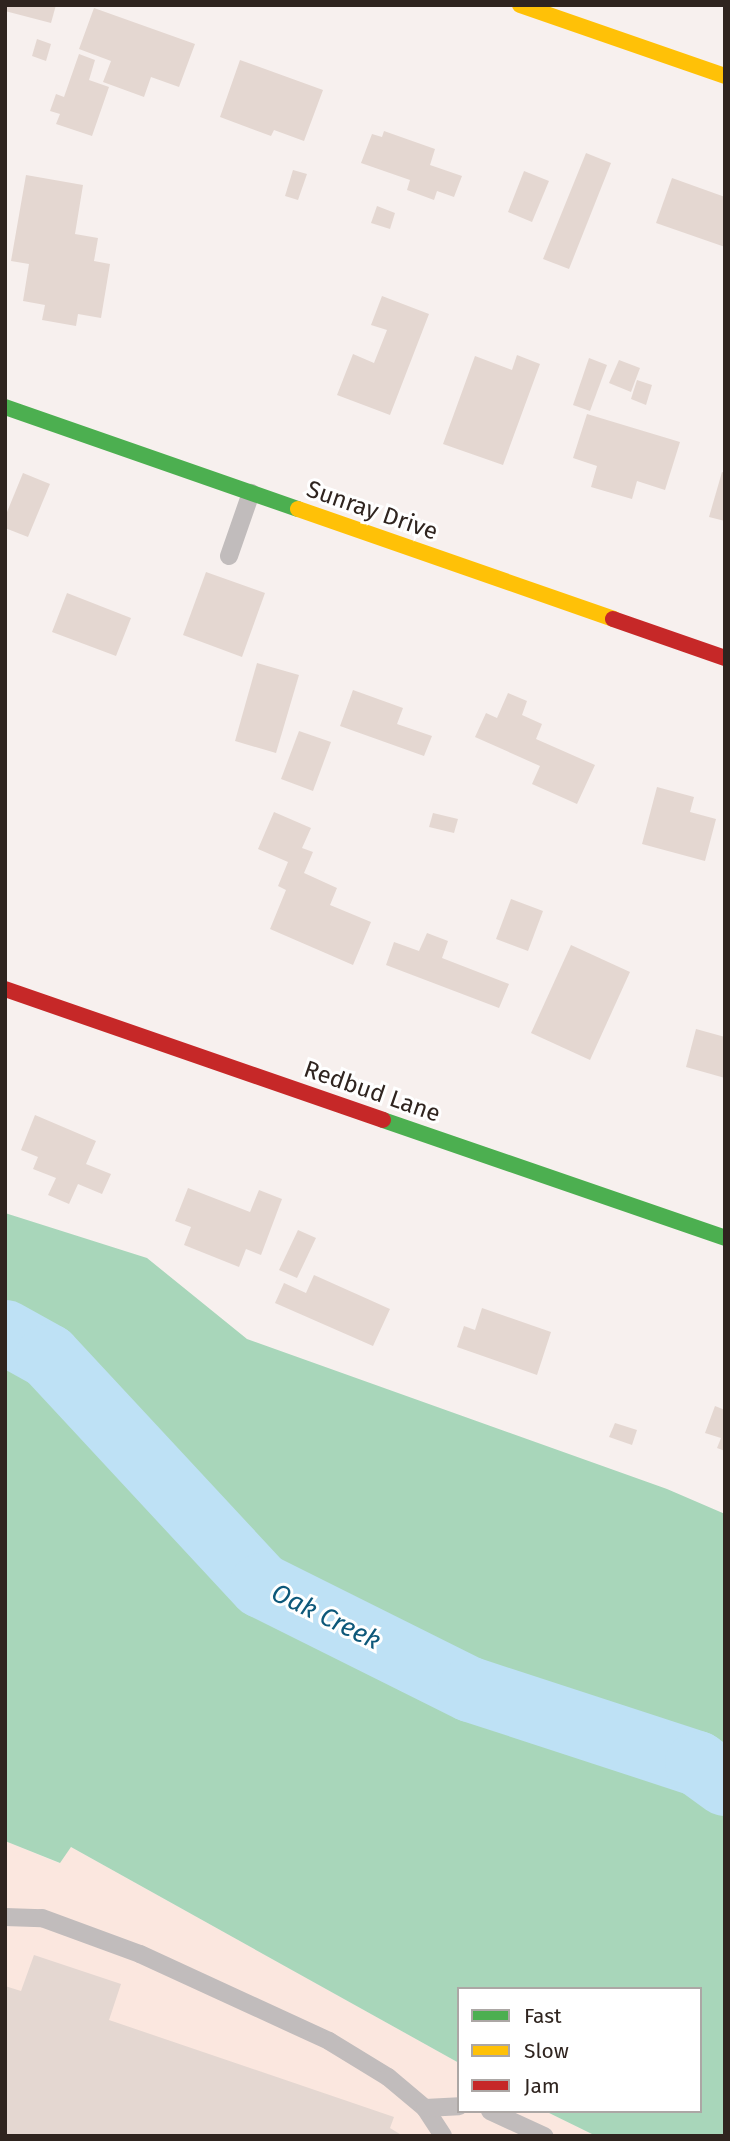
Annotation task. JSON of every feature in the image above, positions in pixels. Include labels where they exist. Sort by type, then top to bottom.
[{"type":"street","points":[[520,5],[725,76]]},
{"type":"street","name":"Sunray Drive","points":[[5,407],[725,658]]},
{"type":"street","name":"Redbud Lane","points":[[5,989],[725,1238]]},
{"type":"lane","points":[[229,556],[251,493]]},
{"type":"lane","points":[[5,1917],[41,1918],[140,1954],[329,2040],[388,2077],[425,2108],[443,2136]]},
{"type":"lane","points":[[425,2108],[457,2106]]},
{"type":"lane","points":[[494,2113],[544,2136]]},
{"type":"shaded area","points":[[5,1841],[59,1863],[71,1847],[457,2062],[457,2113],[549,2113],[596,2136],[5,2136]]},
{"type":"green space","points":[[5,1213],[147,1258],[247,1339],[667,1489],[725,1514],[725,2136],[596,2136],[549,2113],[702,2113],[702,1987],[457,1987],[457,2062],[71,1847],[60,1863],[5,1841]]},
{"type":"building","points":[[5,5],[56,5],[51,23],[5,11]]},
{"type":"building","points":[[94,8],[195,44],[179,87],[151,77],[144,97],[103,82],[111,61],[79,49]]},
{"type":"building","points":[[37,39],[51,44],[46,61],[32,56]]},
{"type":"building","points":[[79,54],[95,60],[89,80],[109,87],[92,136],[56,124],[60,114],[50,111],[56,94],[64,97]]},
{"type":"building","points":[[240,60],[323,90],[304,141],[274,130],[271,136],[220,117]]},
{"type":"building","points":[[384,131],[435,149],[430,165],[462,176],[454,197],[437,191],[434,200],[407,190],[410,180],[361,163],[372,134],[382,137]]},
{"type":"building","points":[[586,153],[611,163],[569,269],[543,259]]},
{"type":"building","points":[[293,170],[307,174],[298,200],[285,196]]},
{"type":"building","points":[[524,171],[549,181],[532,222],[508,212]]},
{"type":"building","points":[[26,175],[83,185],[75,234],[98,238],[94,261],[110,264],[101,318],[78,314],[76,326],[42,320],[45,305],[23,301],[29,264],[11,261]]},
{"type":"building","points":[[672,178],[725,197],[725,247],[656,223]]},
{"type":"building","points":[[377,206],[395,213],[390,229],[371,223]]},
{"type":"building","points":[[382,296],[429,314],[390,415],[337,395],[353,354],[374,363],[387,330],[371,325]]},
{"type":"building","points":[[517,355],[540,364],[503,465],[443,444],[475,356],[512,370]]},
{"type":"building","points":[[589,358],[607,365],[590,411],[573,405]]},
{"type":"building","points":[[619,360],[640,368],[631,392],[609,383]]},
{"type":"building","points":[[637,380],[652,385],[646,405],[631,399]]},
{"type":"building","points":[[587,414],[680,442],[665,490],[637,481],[632,499],[591,487],[597,466],[573,458]]},
{"type":"building","points":[[722,472],[725,473],[725,521],[709,517]]},
{"type":"building","points":[[23,473],[50,484],[28,537],[5,528],[5,517]]},
{"type":"building","points":[[206,572],[265,593],[242,657],[183,635]]},
{"type":"building","points":[[67,593],[131,618],[116,656],[52,632]]},
{"type":"building","points":[[257,663],[299,675],[276,753],[235,741]]},
{"type":"building","points":[[353,690],[403,708],[397,724],[432,736],[424,756],[340,726]]},
{"type":"building","points":[[508,693],[527,701],[522,715],[542,724],[536,739],[595,765],[577,804],[532,784],[540,766],[475,737],[486,713],[497,718]]},
{"type":"building","points":[[299,731],[331,742],[313,791],[281,779]]},
{"type":"building","points":[[657,787],[694,797],[690,812],[716,819],[705,861],[642,844]]},
{"type":"building","points":[[274,812],[311,828],[302,848],[313,852],[304,873],[337,888],[330,905],[371,922],[353,965],[270,929],[286,890],[278,886],[288,862],[258,849]]},
{"type":"building","points":[[433,813],[458,819],[454,833],[429,827]]},
{"type":"building","points":[[511,899],[543,911],[528,951],[496,939]]},
{"type":"building","points":[[427,933],[448,941],[442,958],[509,984],[499,1008],[386,965],[394,942],[419,951]]},
{"type":"building","points":[[571,945],[630,972],[590,1060],[531,1033]]},
{"type":"building","points":[[696,1029],[725,1037],[725,1078],[686,1067]]},
{"type":"building","points":[[35,1115],[96,1141],[86,1164],[111,1174],[102,1194],[78,1184],[69,1204],[48,1195],[56,1178],[33,1169],[38,1157],[21,1150]]},
{"type":"building","points":[[188,1188],[250,1212],[259,1190],[282,1199],[261,1255],[246,1249],[239,1267],[184,1245],[191,1227],[175,1221]]},
{"type":"building","points":[[298,1230],[316,1238],[297,1278],[279,1270]]},
{"type":"building","points":[[314,1275],[390,1309],[373,1346],[275,1303],[284,1283],[306,1293]]},
{"type":"building","points":[[482,1308],[551,1332],[537,1375],[457,1347],[464,1326],[475,1330]]},
{"type":"building","points":[[715,1406],[725,1410],[725,1451],[717,1448],[721,1438],[705,1433]]},
{"type":"building","points":[[615,1423],[637,1430],[632,1445],[609,1437]]},
{"type":"building","points":[[34,1955],[121,1984],[109,2020],[394,2117],[390,2128],[403,2136],[5,2136],[5,1986],[21,1991]]},
{"type":"waterway","name":"Oak Creek","points":[[5,1332],[48,1356],[261,1585],[470,1689],[697,1763],[725,1783]]},
{"type":"traffic: fast","points":[[5,407],[298,509]]},
{"type":"traffic: fast","points":[[383,1120],[725,1238]]},
{"type":"traffic: slow","points":[[520,5],[725,76]]},
{"type":"traffic: slow","points":[[298,509],[613,619]]},
{"type":"traffic: jam","points":[[613,619],[725,658]]},
{"type":"traffic: jam","points":[[5,989],[383,1120]]}]
